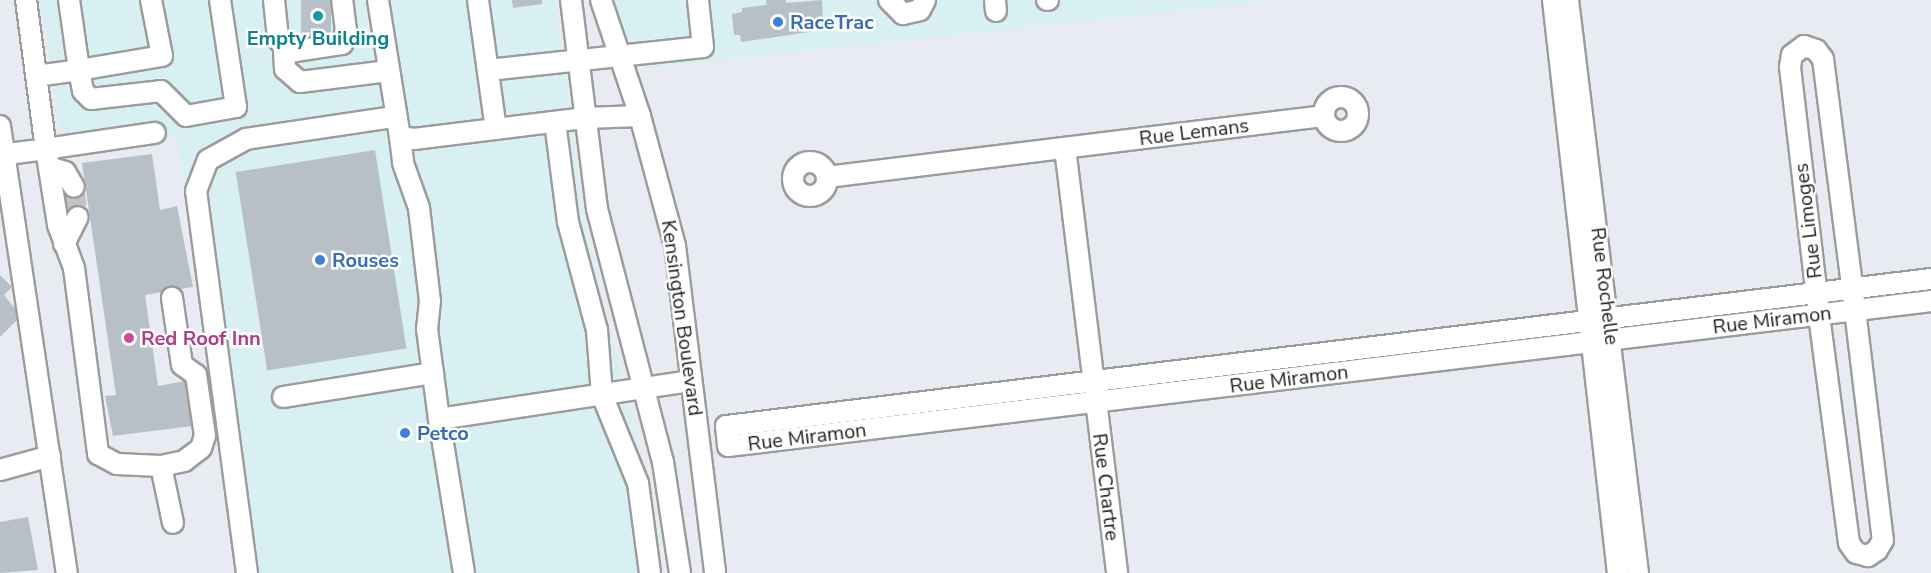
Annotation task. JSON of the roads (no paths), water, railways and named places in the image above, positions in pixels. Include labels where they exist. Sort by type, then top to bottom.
[{"type":"street","points":[[26,0],[48,158],[64,244],[74,268],[98,454],[117,464],[161,466],[184,461],[201,448],[205,436],[196,375],[182,364],[172,298]]},
{"type":"street","points":[[69,0],[83,91],[91,99],[161,91],[186,116],[236,107],[220,0]]},
{"type":"street","points":[[36,76],[162,56],[151,0]]},
{"type":"street","points":[[273,0],[278,39],[284,50],[285,69],[300,82],[388,71]]},
{"type":"street","points":[[284,50],[342,44],[346,31],[342,0]]},
{"type":"street","points":[[378,0],[394,117],[400,137],[403,163],[422,223],[433,373],[464,573]]},
{"type":"street","points":[[478,0],[496,129]]},
{"type":"street","points":[[571,0],[597,209],[642,389],[663,462],[680,573]]},
{"type":"street","name":"Kensington Boulevard","points":[[601,0],[640,116],[675,246],[715,573]]},
{"type":"street","points":[[488,70],[620,58],[704,47],[698,0]]},
{"type":"street","points":[[889,0],[903,14],[920,10],[925,0]]},
{"type":"street","name":"Rue Rochelle","points":[[1561,8],[1600,319],[1612,340],[1638,573]]},
{"type":"street","name":"Rue Limoges","points":[[1804,46],[1816,50],[1824,60],[1852,289],[1883,540],[1878,550],[1868,556],[1856,553],[1849,543],[1819,314],[1790,67],[1792,55],[1804,46]]},
{"type":"street","points":[[400,137],[414,139],[586,118],[640,116]]},
{"type":"street","name":"Rue Lemans","points":[[827,177],[1323,116]]},
{"type":"street","points":[[247,573],[196,191],[208,160],[246,139],[394,117]]},
{"type":"street","points":[[555,122],[568,222],[597,330],[602,395],[638,483],[650,573]]},
{"type":"street","points":[[0,126],[2,155],[67,573]]},
{"type":"street","points":[[2,155],[48,158],[155,133]]},
{"type":"street","points":[[1065,148],[1096,402]]},
{"type":"street","points":[[48,158],[65,172],[74,187]]},
{"type":"street","points":[[64,244],[78,217]]},
{"type":"street","name":"Rue Miramon","points":[[1931,279],[726,426],[728,446],[1931,301]]},
{"type":"street","name":"Rue Rochelle","points":[[1600,319],[1592,342],[1618,573]]},
{"type":"street","points":[[283,398],[433,373]]},
{"type":"street","points":[[439,419],[691,381]]},
{"type":"street","name":"Rue Chartre","points":[[1096,402],[1117,573]]},
{"type":"street","points":[[0,470],[50,456]]},
{"type":"street","points":[[161,466],[173,523]]},
{"type":"tunnel","points":[[74,187],[78,217]]},
{"type":"place","name":"Empty Building","points":[[318,16]]},
{"type":"place","name":"RaceTrac","points":[[778,22]]},
{"type":"place","name":"Rouses","points":[[320,260]]},
{"type":"place","name":"Red Roof Inn","points":[[129,338]]},
{"type":"place","name":"Petco","points":[[405,433]]}]
